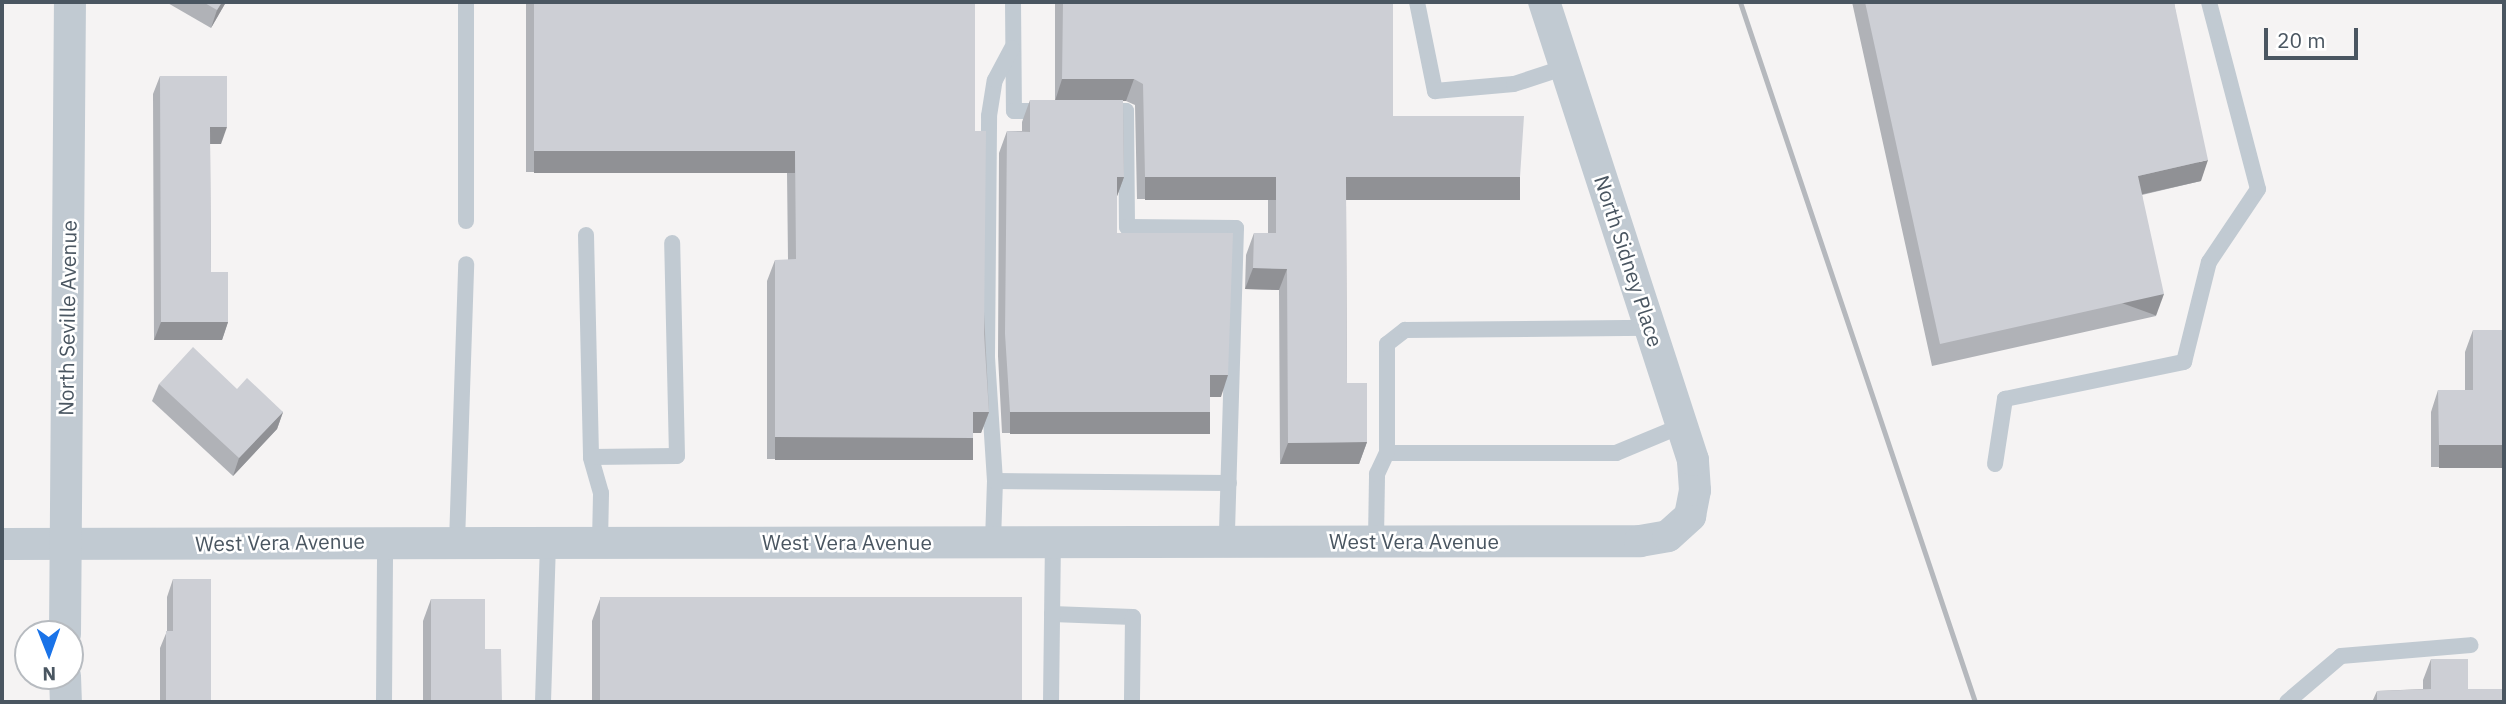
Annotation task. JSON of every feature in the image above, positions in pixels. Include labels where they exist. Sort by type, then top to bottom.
[{"type":"street","name":"North Seville Avenue","points":[[65,620],[70,2]]},
{"type":"street","name":"North Sidney Place","points":[[1544,2],[1651,328],[1695,477],[1693,507],[1686,522]]},
{"type":"street","name":"West Vera Avenue","points":[[2,544],[385,541],[1654,541],[1686,522]]},
{"type":"lane","points":[[466,2],[466,221]]},
{"type":"lane","points":[[1013,2],[1014,111],[1126,111],[1127,227],[1236,228],[1227,540]]},
{"type":"lane","points":[[1418,2],[1435,91],[1514,84],[1566,67]]},
{"type":"lane","points":[[1995,464],[2005,399],[2184,362],[2209,262],[2258,189],[2209,2]]},
{"type":"lane","points":[[993,541],[995,481],[988,380],[989,116],[995,80],[1013,46]]},
{"type":"lane","points":[[586,235],[591,457],[601,494],[600,542]]},
{"type":"lane","points":[[591,457],[677,456],[672,243]]},
{"type":"lane","points":[[457,542],[466,264]]},
{"type":"lane","points":[[1376,540],[1377,474],[1387,453],[1387,344],[1405,330],[1651,328]]},
{"type":"lane","points":[[1387,453],[1616,453],[1681,426]]},
{"type":"lane","points":[[995,481],[1229,484]]},
{"type":"lane","points":[[1051,702],[1053,540]]},
{"type":"lane","points":[[384,702],[385,541]]},
{"type":"lane","points":[[543,702],[548,542]]},
{"type":"lane","points":[[1052,614],[1133,617],[1132,702]]},
{"type":"lane","points":[[2287,702],[2342,656],[2471,645]]},
{"type":"building","points":[[203,2],[222,2],[217,10]]},
{"type":"building","points":[[534,2],[975,2],[975,131],[986,131],[984,334],[989,412],[973,412],[973,438],[775,437],[775,260],[796,259],[795,151],[534,151]]},
{"type":"building","points":[[1063,2],[1393,2],[1393,116],[1524,116],[1520,177],[1346,177],[1347,383],[1367,383],[1367,442],[1288,443],[1287,269],[1253,268],[1254,233],[1276,233],[1276,177],[1145,177],[1143,84],[1134,79],[1062,79]]},
{"type":"building","points":[[1865,2],[2174,2],[2208,160],[2138,176],[2164,294],[1940,344]]},
{"type":"building","points":[[160,76],[227,76],[227,127],[210,127],[211,272],[228,272],[228,322],[161,322]]},
{"type":"building","points":[[1030,100],[1123,100],[1124,177],[1117,177],[1117,233],[1233,233],[1228,375],[1210,375],[1210,412],[1010,412],[1005,334],[1007,131],[1030,132]]},
{"type":"building","points":[[2473,330],[2504,330],[2504,445],[2439,445],[2438,390],[2473,390]]},
{"type":"building","points":[[193,347],[237,389],[247,378],[283,412],[239,458],[159,384]]},
{"type":"building","points":[[173,579],[211,579],[211,702],[166,702],[166,631],[173,631]]},
{"type":"building","points":[[600,597],[1022,597],[1022,702],[600,702]]},
{"type":"building","points":[[431,599],[485,599],[485,649],[501,649],[502,702],[431,702]]},
{"type":"building","points":[[2431,659],[2468,659],[2468,689],[2504,689],[2504,702],[2377,702],[2377,691],[2431,689]]},
{"type":"railway","points":[[1740,2],[1975,702]]}]
